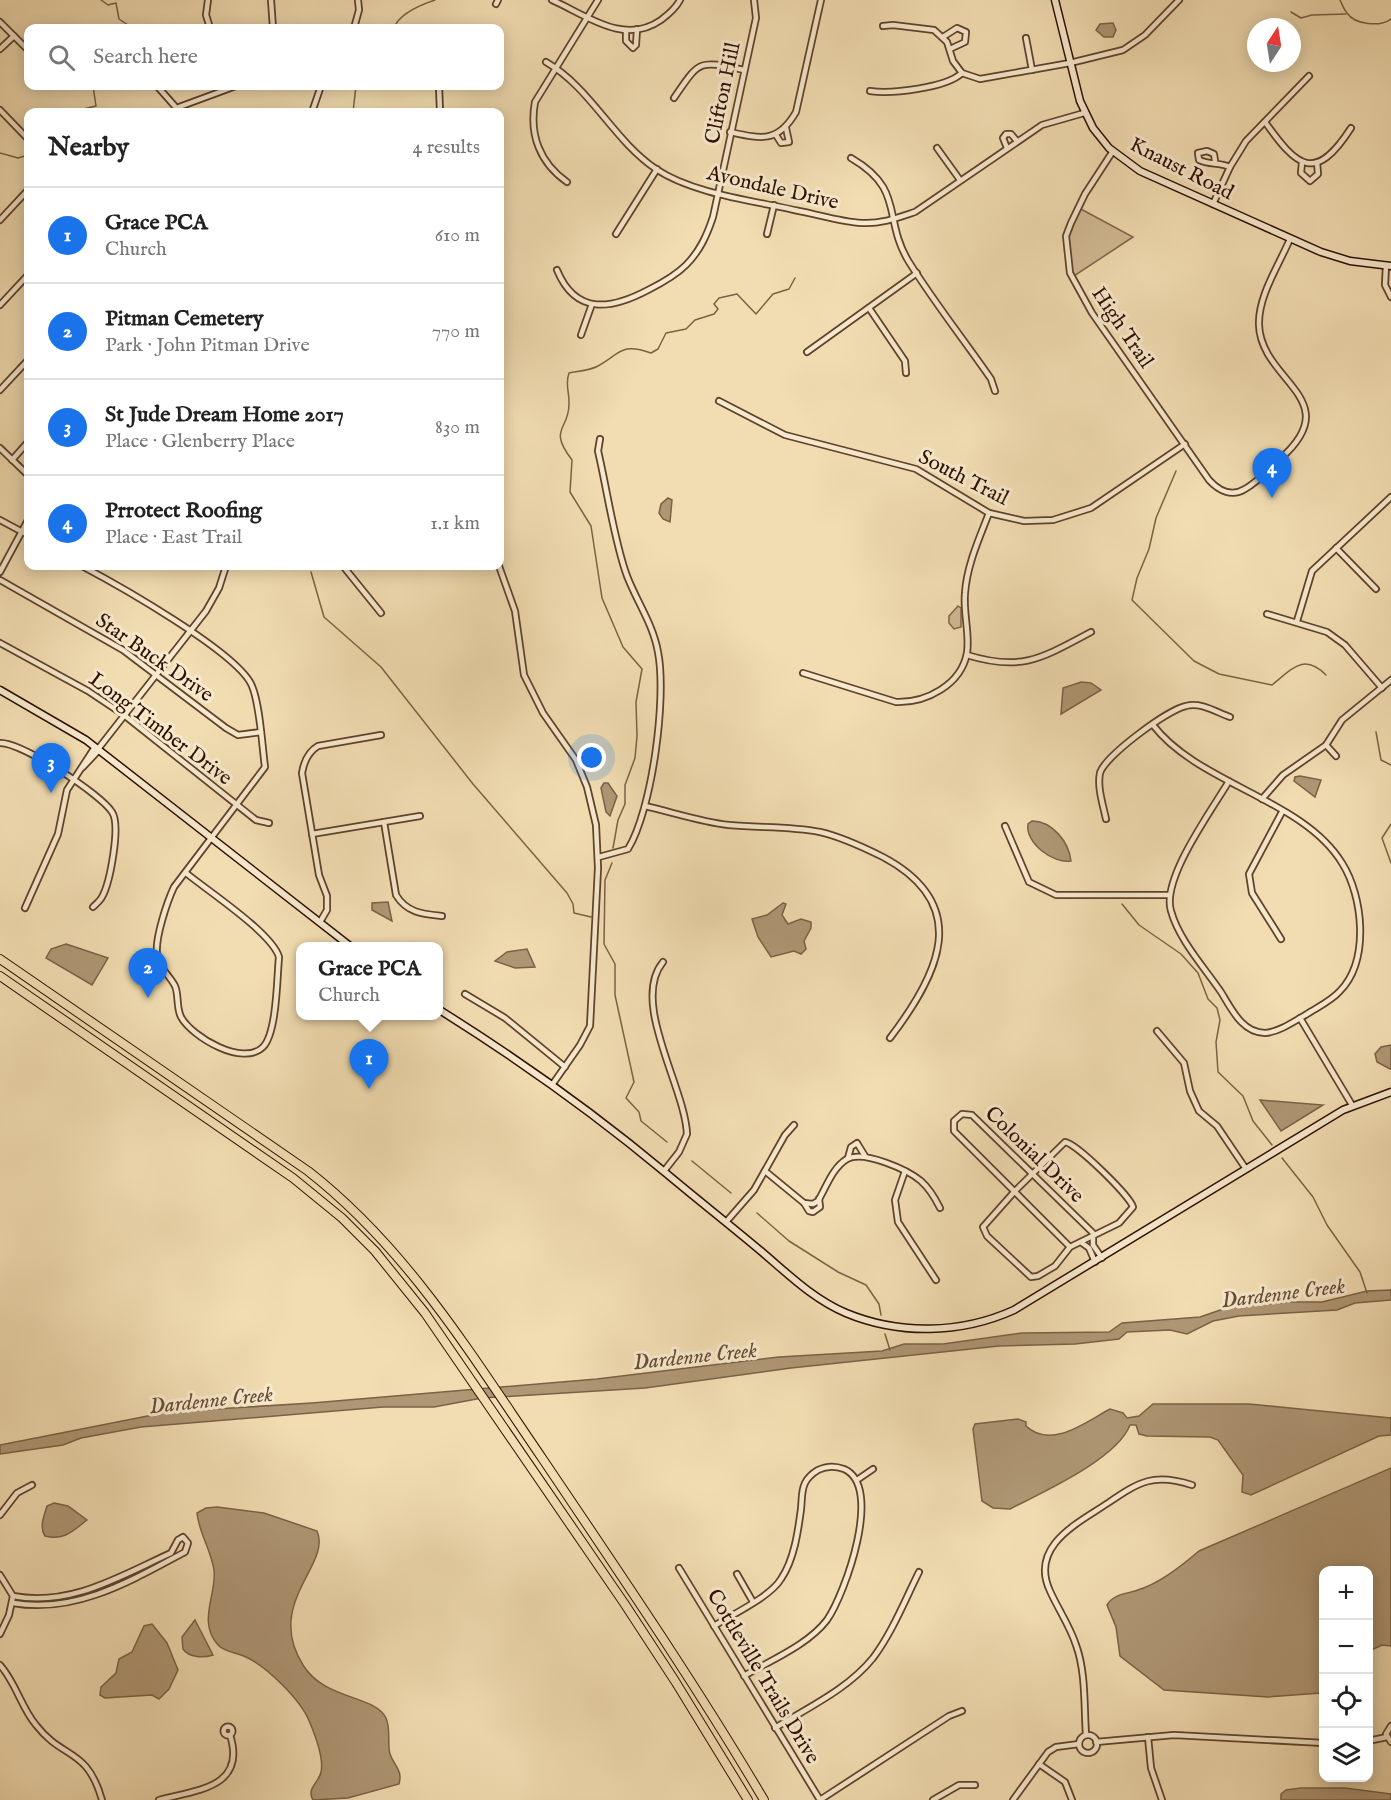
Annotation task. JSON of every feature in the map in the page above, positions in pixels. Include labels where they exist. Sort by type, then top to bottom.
[{"type":"highway","points":[[0,959],[290,1158],[340,1197],[406,1265],[507,1407],[681,1663],[764,1800]]},
{"type":"highway","points":[[0,976],[286,1173],[329,1207],[397,1276],[663,1662],[748,1800]]},
{"type":"main road","name":"Knaust Road","points":[[1055,0],[1084,113],[1098,135],[1113,152],[1140,171],[1330,256],[1388,266]]},
{"type":"main road","points":[[0,690],[97,749],[345,942]]},
{"type":"main road","points":[[443,1012],[552,1084],[664,1171],[804,1288],[848,1314],[900,1328],[958,1327],[995,1319],[1102,1258],[1352,1105],[1391,1092]]},
{"type":"street","points":[[208,0],[206,15],[209,24]]},
{"type":"street","points":[[271,0],[273,24]]},
{"type":"street","points":[[355,24],[359,10],[358,0]]},
{"type":"street","points":[[552,0],[604,26],[626,30],[656,23],[674,9],[680,0]]},
{"type":"street","points":[[567,182],[555,174],[541,155],[533,127],[535,102],[598,0]]},
{"type":"street","name":"Clifton Hill","points":[[592,304],[608,306],[626,301],[667,280],[686,265],[703,242],[709,229],[718,192],[756,18],[754,0]]},
{"type":"street","points":[[730,132],[762,138],[776,135],[786,128],[796,112],[821,0]]},
{"type":"street","points":[[883,26],[926,27],[943,37],[950,49],[953,61],[962,73],[980,79],[1110,54],[1135,43],[1179,0]]},
{"type":"street","points":[[0,22],[24,46]]},
{"type":"street","points":[[943,37],[957,28],[966,32],[966,42],[950,49]]},
{"type":"street","points":[[626,30],[626,41],[633,48],[636,45],[637,29]]},
{"type":"street","points":[[0,49],[14,36]]},
{"type":"street","points":[[1026,38],[1032,70]]},
{"type":"street","name":"Avondale Drive","points":[[546,62],[574,83],[634,150],[657,170],[686,184],[860,223],[895,219],[915,212],[1047,122],[1084,113]]},
{"type":"street","points":[[674,98],[690,74],[700,66],[713,63],[744,70]]},
{"type":"street","points":[[870,91],[882,93],[948,82],[962,73]]},
{"type":"street","points":[[1213,204],[1230,167],[1246,141],[1309,76]]},
{"type":"street","points":[[162,90],[177,108]]},
{"type":"street","points":[[184,108],[224,90]]},
{"type":"street","points":[[313,108],[320,90]]},
{"type":"street","points":[[439,90],[440,108]]},
{"type":"street","points":[[0,110],[24,135]]},
{"type":"street","points":[[1265,122],[1287,153],[1302,162],[1317,162],[1331,155],[1351,128]]},
{"type":"street","points":[[776,135],[781,143],[789,142],[786,128]]},
{"type":"street","name":"Avondale Drive","points":[[1007,148],[1003,138],[1006,134],[1011,134],[1017,141]]},
{"type":"street","points":[[937,148],[960,180]]},
{"type":"street","name":"High Trail","points":[[1113,152],[1085,194],[1066,236],[1070,273],[1092,313],[1214,486],[1229,493],[1239,493],[1252,485],[1294,447],[1305,431],[1303,404],[1268,352],[1259,327],[1265,296],[1290,239]]},
{"type":"street","points":[[851,158],[879,178],[886,190],[903,248],[917,273],[991,379],[995,392]]},
{"type":"street","points":[[1215,161],[1230,167]]},
{"type":"street","points":[[1302,162],[1301,173],[1310,181],[1317,174],[1317,162]]},
{"type":"street","points":[[616,234],[657,170]]},
{"type":"street","points":[[0,220],[24,194]]},
{"type":"street","points":[[767,234],[774,205]]},
{"type":"street","points":[[1388,266],[1385,285],[1391,297]]},
{"type":"street","points":[[557,270],[573,294],[592,304],[581,335]]},
{"type":"street","points":[[807,352],[917,273]]},
{"type":"street","points":[[0,305],[24,279]]},
{"type":"street","points":[[869,308],[905,361],[906,374]]},
{"type":"street","points":[[0,390],[24,364]]},
{"type":"street","name":"South Trail","points":[[719,401],[785,435],[916,468],[989,513],[1039,521],[1080,512],[1102,502],[1185,444]]},
{"type":"street","points":[[598,857],[628,849],[636,837],[645,806],[661,705],[659,654],[650,622],[627,576],[598,451],[600,440]]},
{"type":"street","points":[[12,459],[24,446]]},
{"type":"street","points":[[0,448],[24,470]]},
{"type":"street","points":[[1297,621],[1312,571],[1391,497]]},
{"type":"street","points":[[803,673],[884,700],[911,702],[939,692],[959,671],[967,655],[965,593],[975,548],[989,513]]},
{"type":"street","points":[[0,520],[22,531]]},
{"type":"street","points":[[0,572],[24,527]]},
{"type":"street","points":[[1336,548],[1376,589]]},
{"type":"street","points":[[89,570],[166,614],[234,665],[252,686],[265,767],[186,873],[168,900],[156,953],[158,962],[175,987],[179,1012],[186,1024],[233,1054],[254,1053],[263,1047],[271,1032],[279,957],[277,949],[265,936],[186,873]]},
{"type":"street","points":[[25,908],[58,834],[67,790],[190,632],[219,588],[225,570]]},
{"type":"street","points":[[346,570],[381,613]]},
{"type":"street","points":[[501,570],[515,611],[524,675],[543,713],[576,760],[587,787],[596,825],[598,857],[590,1026],[580,1045],[552,1084]]},
{"type":"street","name":"Star Buck Drive","points":[[0,580],[123,650],[238,735],[261,732]]},
{"type":"street","points":[[1267,614],[1318,627],[1339,640],[1382,688]]},
{"type":"street","points":[[967,655],[1003,664],[1023,663],[1091,633]]},
{"type":"street","name":"Long Timber Drive","points":[[0,643],[88,691],[124,715],[238,806],[261,823],[269,823]]},
{"type":"street","points":[[1262,799],[1283,775],[1326,745],[1342,720],[1391,680]]},
{"type":"street","points":[[1106,819],[1099,780],[1103,766],[1114,753],[1153,725],[1186,706],[1203,706],[1230,717]]},
{"type":"street","points":[[1153,725],[1171,746],[1262,799],[1318,835],[1335,852],[1354,885],[1360,912],[1360,938],[1356,959],[1345,986],[1332,998],[1300,1018],[1264,1033],[1251,1029],[1240,1021],[1177,927],[1171,912],[1169,895],[1178,867],[1229,781]]},
{"type":"street","points":[[320,922],[327,910],[327,896],[318,875],[302,773],[308,755],[318,746],[381,735]]},
{"type":"street","points":[[0,743],[9,743],[31,753],[73,780],[112,811],[117,828],[103,897],[93,907]]},
{"type":"street","points":[[1326,745],[1336,756]]},
{"type":"street","points":[[645,806],[728,825],[820,832],[857,844],[899,866],[928,892],[939,919],[940,937],[935,965],[917,1003],[891,1038]]},
{"type":"street","points":[[1281,939],[1252,893],[1249,874],[1282,812]]},
{"type":"street","points":[[312,834],[420,816]]},
{"type":"street","points":[[384,822],[396,895],[407,909],[442,916]]},
{"type":"street","points":[[1005,826],[1029,882],[1056,896],[1169,895]]},
{"type":"street","points":[[663,962],[655,971],[652,999],[687,1134],[679,1152],[664,1171]]},
{"type":"street","points":[[465,994],[505,1018],[565,1067]]},
{"type":"street","points":[[1300,1018],[1352,1105]]},
{"type":"street","points":[[1157,1030],[1184,1063],[1190,1091],[1200,1111],[1218,1126],[1246,1170]]},
{"type":"street","name":"Colonial Drive","points":[[1070,1247],[954,1131],[953,1124],[962,1114],[972,1115],[1093,1233],[1093,1245],[1102,1258]]},
{"type":"street","points":[[726,1222],[746,1200],[794,1125]]},
{"type":"street","points":[[849,1158],[851,1147],[857,1143],[865,1156]]},
{"type":"street","points":[[1071,1143],[1132,1203],[1130,1211],[1119,1223],[1070,1247],[1055,1266],[1031,1277],[983,1230],[984,1224],[1033,1174],[1062,1144],[1071,1143]]},
{"type":"street","points":[[765,1171],[804,1203],[813,1204],[819,1199],[836,1170],[849,1158],[865,1156],[899,1168],[923,1183],[940,1208]]},
{"type":"street","points":[[905,1171],[895,1200],[898,1222],[936,1280]]},
{"type":"street","points":[[1082,1243],[1089,1248],[1095,1262]]},
{"type":"street","points":[[714,1626],[777,1585],[788,1567],[801,1511],[803,1488],[808,1478],[823,1468],[845,1469],[857,1480],[861,1495],[859,1526],[848,1578],[832,1612],[815,1633],[744,1676]]},
{"type":"street","points":[[857,1480],[873,1469]]},
{"type":"street","points":[[1013,1800],[1039,1764],[1056,1747],[1079,1744],[1086,1736],[1078,1652],[1047,1585],[1046,1568],[1049,1551],[1063,1533],[1140,1482],[1167,1479],[1192,1485]]},
{"type":"street","points":[[0,1515],[17,1493],[32,1485]]},
{"type":"street","points":[[796,1487],[803,1488]]},
{"type":"street","points":[[13,1596],[54,1599],[85,1591],[171,1553],[178,1540],[183,1537],[188,1543],[185,1552],[105,1592],[58,1605],[13,1603]]},
{"type":"street","name":"Cottleville Trails Drive","points":[[680,1568],[820,1800]]},
{"type":"street","points":[[775,1728],[837,1690],[866,1666],[884,1642],[919,1572]]},
{"type":"street","points":[[737,1574],[753,1602]]},
{"type":"street","points":[[0,1575],[13,1596],[13,1603],[0,1634]]},
{"type":"street","points":[[0,1665],[8,1674],[38,1728],[85,1763],[93,1774],[102,1800]]},
{"type":"street","points":[[820,1800],[949,1716],[962,1711]]},
{"type":"street","points":[[1391,1726],[1387,1731],[1387,1737],[1391,1742]]},
{"type":"street","points":[[159,1800],[210,1786],[224,1779],[233,1765],[230,1735]]},
{"type":"street","points":[[1096,1742],[1181,1735],[1319,1743]]},
{"type":"street","points":[[1079,1744],[1081,1750],[1089,1753],[1096,1749],[1096,1742],[1091,1736],[1086,1736]]},
{"type":"street","points":[[1148,1737],[1152,1774],[1162,1800]]},
{"type":"street","points":[[1373,1740],[1387,1737]]},
{"type":"street","points":[[1039,1764],[1065,1782],[1072,1800]]},
{"type":"street","points":[[933,1800],[959,1785],[975,1785]]},
{"type":"shaded area","points":[[1113,23],[1116,30],[1113,37],[1104,37],[1096,30],[1100,24]]},
{"type":"shaded area","points":[[1079,208],[1133,237],[1074,276],[1071,272],[1068,236]]},
{"type":"shaded area","points":[[668,498],[672,500],[670,522],[663,519],[659,513],[661,504]]},
{"type":"shaded area","points":[[958,606],[961,608],[961,627],[954,629],[949,623],[949,616]]},
{"type":"shaded area","points":[[1081,682],[1091,683],[1101,690],[1061,714],[1063,688]]},
{"type":"shaded area","points":[[1295,777],[1321,780],[1315,797],[1294,781]]},
{"type":"shaded area","points":[[604,783],[608,783],[617,796],[610,816],[606,812],[601,788]]},
{"type":"shaded area","points":[[1032,821],[1046,825],[1058,834],[1067,847],[1071,861],[1049,856],[1036,845],[1028,831],[1028,824]]},
{"type":"shaded area","points":[[388,902],[392,921],[372,910],[372,903]]},
{"type":"shaded area","points":[[783,903],[786,904],[782,915],[788,924],[801,919],[811,922],[811,928],[804,941],[806,949],[801,954],[794,951],[771,957],[758,937],[752,919],[767,915]]},
{"type":"shaded area","points":[[66,944],[108,958],[92,985],[46,958],[51,949]]},
{"type":"shaded area","points":[[527,949],[535,967],[515,968],[495,961],[507,952]]},
{"type":"shaded area","points":[[1391,1045],[1390,1069],[1377,1062],[1375,1054],[1381,1047]]},
{"type":"shaded area","points":[[1260,1100],[1323,1105],[1281,1131]]},
{"type":"shaded area","points":[[1391,1290],[1391,1300],[1355,1303],[1337,1310],[1239,1316],[1213,1321],[1187,1334],[1170,1330],[1127,1332],[1119,1339],[1075,1344],[999,1346],[791,1368],[645,1388],[482,1398],[434,1407],[383,1407],[141,1427],[81,1438],[63,1445],[0,1454],[0,1445],[168,1412],[312,1403],[597,1379],[779,1357],[882,1351],[904,1344],[943,1344],[1022,1333],[1109,1332],[1122,1323],[1200,1317],[1229,1307],[1322,1302],[1367,1291]]},
{"type":"shaded area","points":[[1153,1404],[1249,1404],[1391,1418],[1391,1435],[1379,1436],[1251,1495],[1242,1492],[1243,1475],[1218,1440],[1210,1437],[1147,1436],[1139,1434],[1136,1425],[1130,1425],[1122,1438],[1095,1462],[1010,1509],[993,1508],[982,1501],[973,1429],[975,1424],[1018,1419],[1026,1422],[1026,1426],[1036,1433],[1058,1434],[1080,1426],[1110,1409],[1123,1413],[1127,1418],[1139,1416]]},
{"type":"shaded area","points":[[1391,1468],[1391,1646],[1382,1645],[1373,1649],[1373,1566],[1319,1566],[1319,1693],[1268,1697],[1164,1690],[1120,1656],[1116,1627],[1107,1605],[1119,1595],[1144,1588],[1161,1579],[1199,1551]]},
{"type":"shaded area","points":[[54,1503],[68,1506],[87,1520],[63,1536],[45,1536],[42,1529],[43,1518],[47,1506]]},
{"type":"shaded area","points":[[217,1507],[264,1513],[317,1531],[319,1544],[316,1558],[294,1604],[291,1623],[293,1643],[303,1665],[323,1685],[371,1705],[386,1718],[390,1754],[399,1772],[399,1784],[348,1798],[313,1800],[311,1792],[322,1767],[316,1740],[306,1714],[292,1695],[265,1669],[248,1658],[218,1645],[209,1627],[208,1617],[214,1570],[197,1513],[206,1508]]},
{"type":"shaded area","points":[[195,1620],[213,1655],[197,1656],[183,1649],[182,1637]]},
{"type":"shaded area","points":[[152,1624],[167,1643],[178,1670],[169,1689],[159,1699],[152,1695],[105,1698],[100,1695],[101,1687],[116,1673],[119,1659],[132,1652],[144,1626]]},
{"type":"shaded area","points":[[1345,1788],[1391,1794],[1391,1800],[1281,1800],[1281,1794],[1286,1790]]},
{"type":"waterway","points":[[101,0],[108,5],[116,3],[119,19],[126,24]]},
{"type":"waterway","points":[[396,24],[405,14],[435,0]]},
{"type":"waterway","points":[[1340,0],[1346,12],[1356,20],[1374,24],[1391,19]]},
{"type":"waterway","points":[[1291,12],[1301,18],[1312,15],[1346,14]]},
{"type":"waterway","points":[[87,108],[96,106],[94,90]]},
{"type":"waterway","points":[[353,108],[356,90]]},
{"type":"waterway","points":[[0,153],[18,158],[24,156]]},
{"type":"waterway","points":[[613,848],[618,820],[625,804],[625,785],[635,758],[636,702],[642,669],[623,647],[602,598],[591,526],[570,492],[572,460],[560,435],[568,411],[569,373],[595,368],[627,349],[651,353],[658,349],[666,333],[686,329],[695,320],[714,314],[718,309],[714,304],[719,298],[737,294],[756,314],[773,294],[789,289],[795,278]]},
{"type":"waterway","points":[[1176,471],[1156,518],[1149,549],[1137,578],[1132,600],[1194,661],[1219,674],[1272,685],[1299,665],[1305,664],[1318,668],[1326,675]]},
{"type":"waterway","points":[[311,572],[324,617],[381,667],[473,784],[567,893],[573,904],[574,913],[591,917]]},
{"type":"waterway","points":[[1376,732],[1381,760],[1391,765]]},
{"type":"waterway","points":[[1391,824],[1382,838],[1391,863]]},
{"type":"waterway","points":[[612,863],[605,880],[604,944],[615,964],[615,995],[634,1082],[626,1098],[639,1112],[641,1121],[667,1142]]},
{"type":"waterway","points":[[1122,904],[1139,925],[1181,954],[1198,973],[1208,999],[1217,1008],[1220,1020],[1216,1042],[1218,1072],[1243,1096],[1253,1121],[1272,1145]]},
{"type":"waterway","points":[[1282,1158],[1313,1197],[1327,1225],[1360,1272],[1367,1293]]},
{"type":"waterway","points":[[692,1161],[731,1193]]},
{"type":"waterway","points":[[757,1213],[789,1241],[838,1272],[866,1285],[879,1304],[881,1315]]},
{"type":"waterway","points":[[885,1334],[890,1350]]},
{"type":"place","name":"Prrotect Roofing","points":[[1272,498]]},
{"type":"place","name":"St Jude Dream Home 2017","points":[[51,793]]},
{"type":"place","name":"Pitman Cemetery","points":[[148,998]]},
{"type":"place","name":"Grace PCA","points":[[369,1089]]},
{"type":"water label","name":"Dardenne Creek","points":[[1283,1292]]},
{"type":"water label","name":"Dardenne Creek","points":[[695,1355]]},
{"type":"water label","name":"Dardenne Creek","points":[[211,1399]]}]
